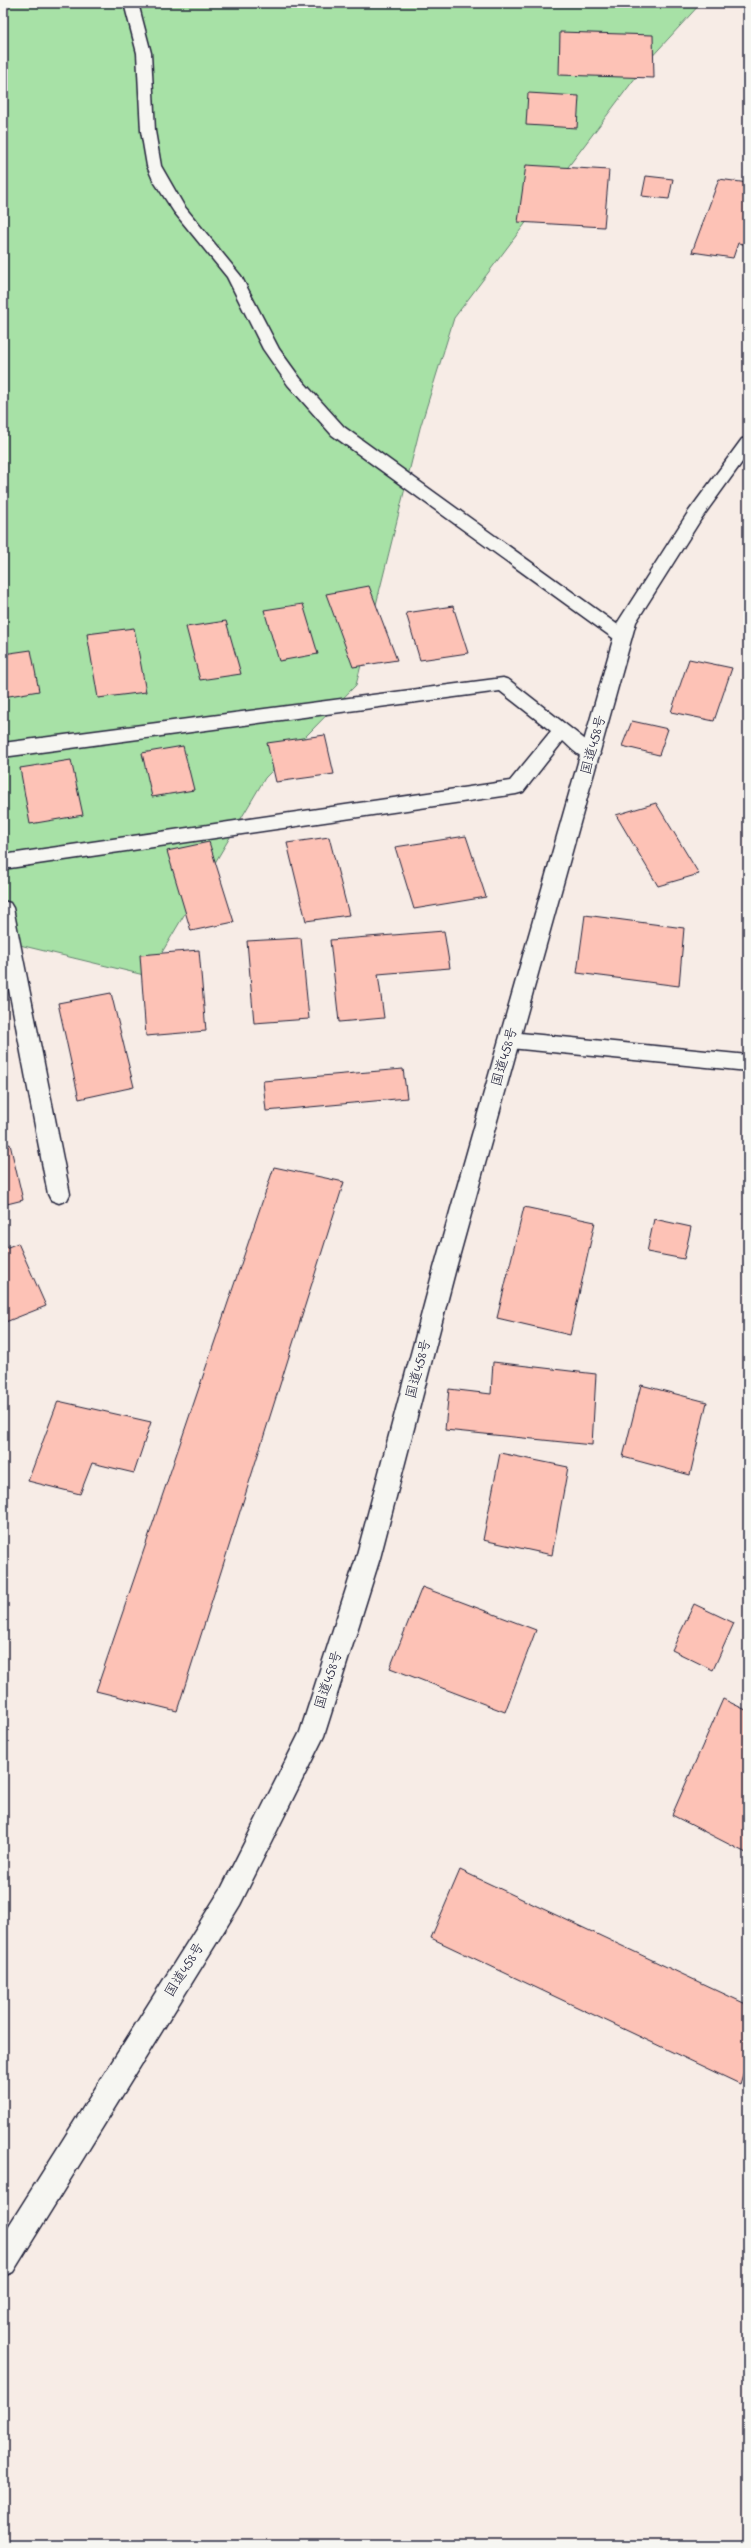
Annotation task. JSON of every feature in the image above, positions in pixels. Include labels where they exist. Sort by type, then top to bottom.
[{"type":"main road","points":[[131,3],[140,28],[146,70],[150,150],[155,168],[173,199],[233,276],[250,303],[271,348],[301,392],[338,431],[623,637]]},
{"type":"main road","name":"国道458号","points":[[3,2262],[231,1896],[311,1736],[368,1558],[445,1268],[627,622],[695,515],[748,443]]},
{"type":"main road","points":[[3,750],[503,684],[591,754]]},
{"type":"main road","points":[[3,862],[516,787],[561,730]]},
{"type":"main road","points":[[3,908],[58,1194]]},
{"type":"main road","points":[[510,1040],[748,1063]]},
{"type":"green space","points":[[3,3],[701,3],[648,61],[454,318],[420,428],[356,685],[265,778],[148,976],[3,941]]},
{"type":"building","points":[[560,32],[653,35],[654,78],[559,75]]},
{"type":"building","points":[[528,93],[579,96],[577,128],[526,125]]},
{"type":"building","points":[[526,165],[609,170],[604,227],[518,222]]},
{"type":"building","points":[[646,176],[673,179],[669,199],[642,196]]},
{"type":"building","points":[[719,179],[748,183],[748,210],[744,223],[748,223],[748,245],[738,243],[733,258],[692,252]]},
{"type":"building","points":[[369,586],[397,660],[353,667],[326,594]]},
{"type":"building","points":[[303,604],[318,654],[279,661],[264,610]]},
{"type":"building","points":[[453,606],[468,653],[420,660],[406,613]]},
{"type":"building","points":[[226,621],[241,674],[200,680],[186,627]]},
{"type":"building","points":[[134,628],[146,692],[98,698],[87,634]]},
{"type":"building","points":[[31,650],[39,691],[3,697],[3,654]]},
{"type":"building","points":[[689,659],[732,668],[714,721],[671,712]]},
{"type":"building","points":[[632,721],[668,729],[659,755],[622,746]]},
{"type":"building","points":[[325,735],[334,774],[276,782],[267,743]]},
{"type":"building","points":[[183,746],[194,790],[152,797],[142,753]]},
{"type":"building","points":[[71,760],[83,815],[30,824],[20,768]]},
{"type":"building","points":[[656,803],[699,874],[658,886],[616,815]]},
{"type":"building","points":[[466,836],[486,897],[414,909],[395,847]]},
{"type":"building","points":[[329,837],[349,915],[306,921],[287,843]]},
{"type":"building","points":[[209,842],[234,922],[191,931],[167,851]]},
{"type":"building","points":[[585,915],[684,928],[679,986],[577,973]]},
{"type":"building","points":[[444,931],[450,968],[378,974],[384,1018],[339,1022],[330,940]]},
{"type":"building","points":[[301,938],[309,1019],[254,1023],[247,941]]},
{"type":"building","points":[[199,950],[206,1031],[146,1036],[140,955]]},
{"type":"building","points":[[111,993],[134,1087],[79,1099],[58,1003]]},
{"type":"building","points":[[403,1069],[407,1098],[266,1111],[263,1081]]},
{"type":"building","points":[[10,1144],[23,1200],[3,1205],[3,1146]]},
{"type":"building","points":[[274,1167],[344,1182],[177,1711],[96,1691]]},
{"type":"building","points":[[524,1207],[595,1222],[570,1335],[497,1318]]},
{"type":"building","points":[[654,1219],[691,1227],[684,1259],[647,1252]]},
{"type":"building","points":[[18,1243],[46,1306],[3,1323],[3,1249]]},
{"type":"building","points":[[493,1362],[596,1374],[592,1445],[445,1430],[449,1389],[491,1394]]},
{"type":"building","points":[[641,1385],[707,1402],[690,1475],[623,1457]]},
{"type":"building","points":[[58,1401],[151,1422],[134,1473],[92,1463],[80,1494],[28,1481]]},
{"type":"building","points":[[500,1453],[568,1467],[552,1555],[483,1540]]},
{"type":"building","points":[[422,1587],[536,1630],[505,1712],[390,1668]]},
{"type":"building","points":[[694,1604],[734,1623],[713,1670],[672,1650]]},
{"type":"building","points":[[723,1699],[748,1711],[748,1854],[672,1815]]},
{"type":"building","points":[[460,1870],[748,2005],[748,2058],[740,2084],[431,1938]]}]
